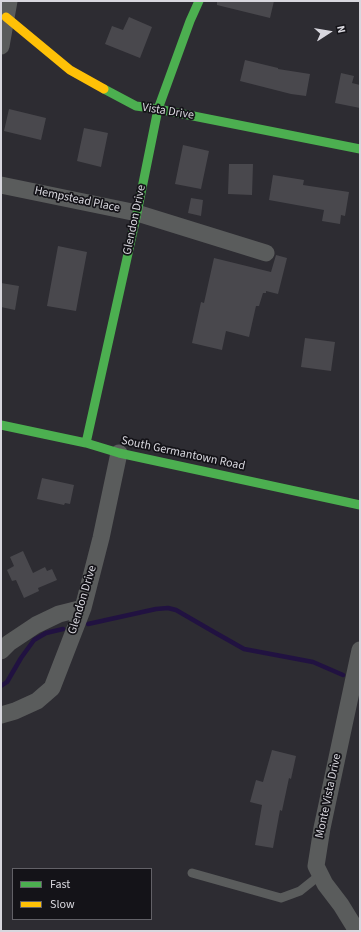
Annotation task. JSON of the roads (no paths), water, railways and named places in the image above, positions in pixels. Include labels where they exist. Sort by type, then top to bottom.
[{"type":"street","name":"Glendon Drive","points":[[86,443],[137,213],[158,108],[190,21],[199,1]]},
{"type":"street","name":"Vista Drive","points":[[8,9],[70,70],[136,106],[158,108],[360,149]]},
{"type":"street","name":"Vista Drive","points":[[1,46],[8,9]]},
{"type":"street","name":"Hempstead Place","points":[[1,184],[137,213],[266,253]]},
{"type":"street","name":"South Germantown Road","points":[[1,425],[86,443],[120,453],[360,505]]},
{"type":"street","name":"Glendon Drive","points":[[1,715],[15,711],[37,701],[52,688],[83,608],[101,538],[120,453]]},
{"type":"street","points":[[1,651],[9,642],[36,625],[60,614],[83,608]]},
{"type":"street","name":"Monte Vista Drive","points":[[357,931],[342,905],[325,884],[316,866],[322,828],[360,650]]},
{"type":"street","points":[[342,905],[360,911]]},
{"type":"lane","points":[[192,873],[281,898],[300,890],[320,874]]},
{"type":"waterway","points":[[88,624],[156,609],[168,608],[176,610],[244,649],[313,662],[343,675]]},
{"type":"waterway","points":[[1,686],[7,682],[21,658],[34,640],[46,633],[63,629]]}]
